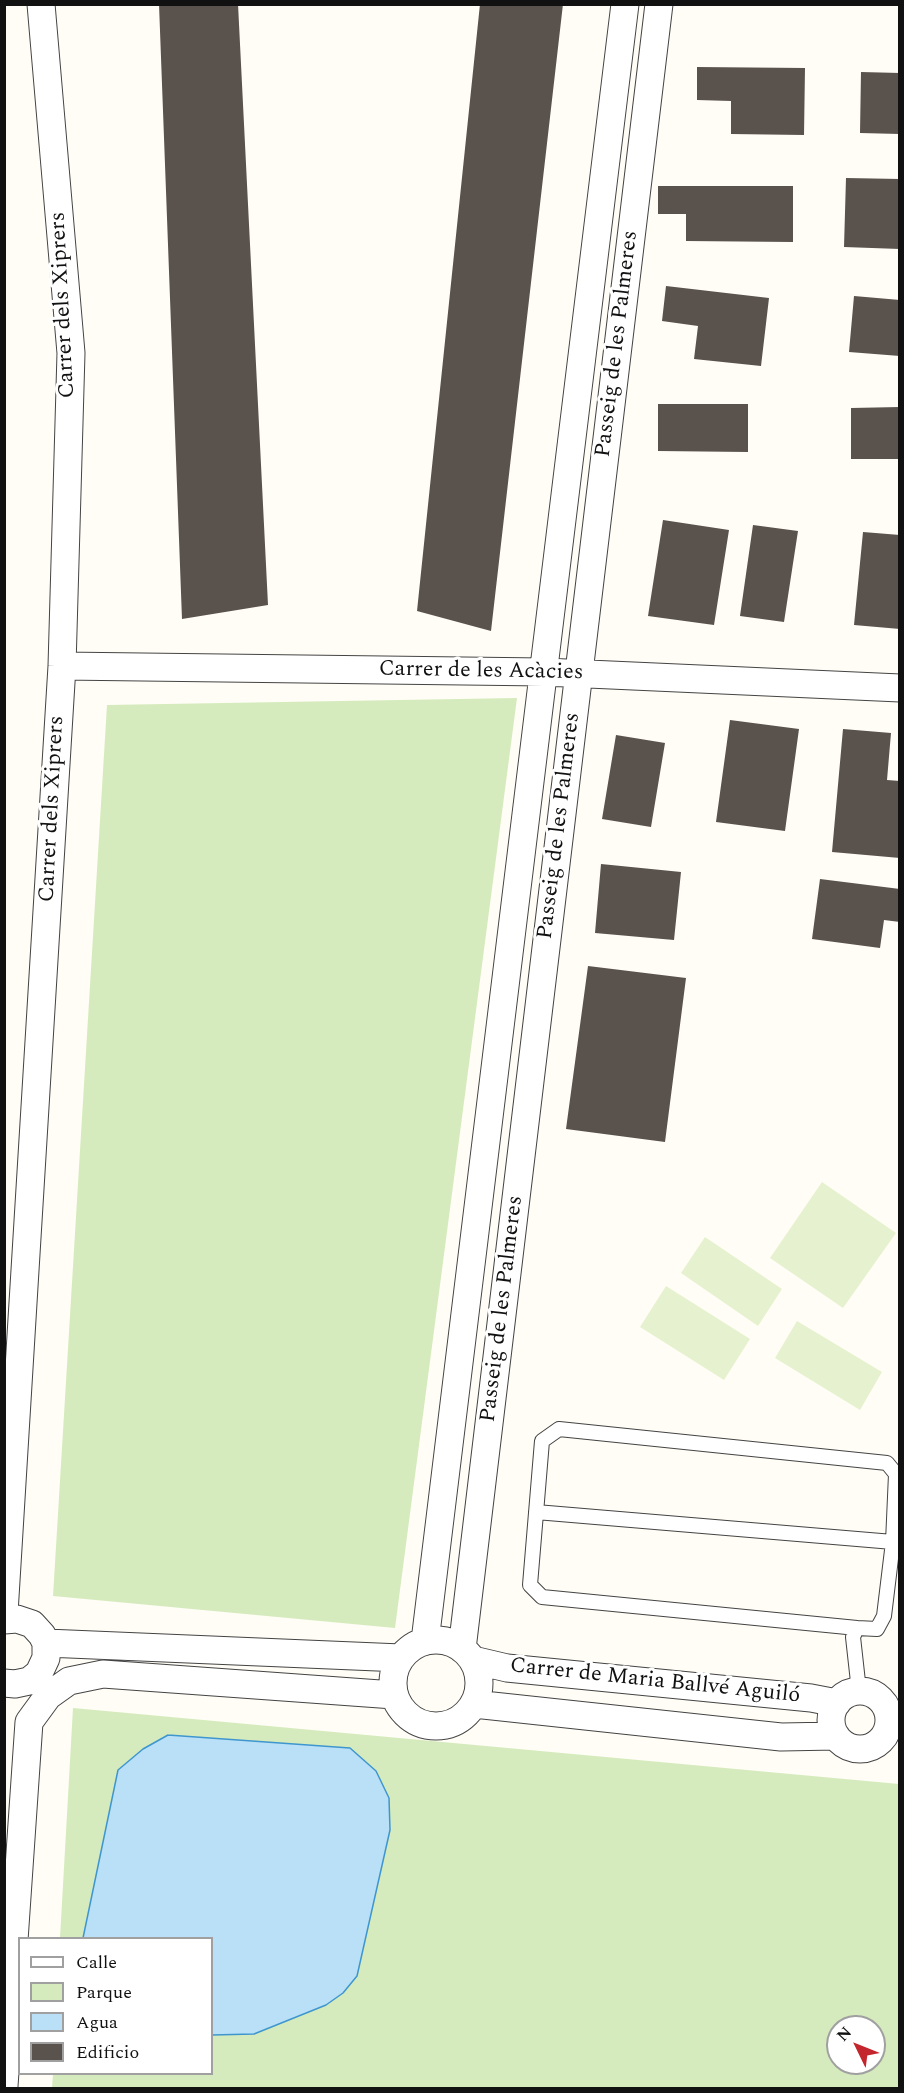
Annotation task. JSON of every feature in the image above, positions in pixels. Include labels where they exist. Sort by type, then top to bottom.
[{"type":"street","name":"Carrer dels Xiprers","points":[[4,1613],[62,666],[71,353],[41,4]]},
{"type":"street","name":"Passeig de les Palmeres","points":[[425,1641],[625,4]]},
{"type":"street","name":"Passeig de les Palmeres","points":[[468,1654],[578,675],[659,4]]},
{"type":"street","name":"Carrer de les Acàcies","points":[[62,666],[544,672],[900,688]]},
{"type":"street","points":[[4,1620],[17,1619],[32,1624],[42,1635],[46,1658],[32,1695],[28,1722],[4,2086]]},
{"type":"street","points":[[440,1640],[454,1644],[468,1654],[478,1674],[479,1690],[474,1704],[458,1720],[444,1726],[429,1726],[412,1719],[400,1709],[394,1695],[394,1672],[401,1658],[411,1648],[425,1641],[440,1640]]},
{"type":"street","points":[[45,1643],[401,1658]]},
{"type":"street","name":"Carrer de Maria Ballvé Aguiló","points":[[468,1654],[507,1668],[812,1698],[848,1697]]},
{"type":"street","points":[[4,1683],[15,1684],[29,1680],[39,1673]]},
{"type":"street","points":[[28,1722],[48,1696],[69,1681],[103,1674],[394,1695]]},
{"type":"street","points":[[869,1692],[878,1697],[887,1709],[888,1728],[882,1739],[867,1748],[856,1749],[847,1746],[836,1736],[832,1727],[831,1717],[848,1697],[869,1692]]},
{"type":"street","name":"Carrer de Maria Ballvé Aguiló","points":[[474,1704],[781,1737],[836,1736]]},
{"type":"lane","points":[[560,1429],[886,1463],[896,1474],[893,1542],[885,1616],[877,1629],[542,1597],[530,1586],[542,1441],[560,1429]]},
{"type":"lane","points":[[536,1512],[893,1542]]},
{"type":"lane","points":[[848,1697],[853,1637],[857,1628]]},
{"type":"green space","points":[[517,698],[395,1628],[53,1596],[107,705]]},
{"type":"green space","points":[[822,1182],[896,1233],[843,1308],[770,1258]]},
{"type":"green space","points":[[705,1237],[782,1289],[758,1326],[681,1273]]},
{"type":"green space","points":[[666,1286],[750,1339],[724,1380],[640,1327]]},
{"type":"green space","points":[[797,1321],[882,1372],[860,1410],[775,1358]]},
{"type":"green space","points":[[73,1708],[899,1784],[899,2088],[52,2088],[53,2075],[213,2075],[213,1937],[60,1937]]},
{"type":"water","points":[[168,1735],[350,1748],[376,1771],[389,1798],[390,1830],[357,1976],[343,1993],[326,2005],[254,2034],[213,2035],[213,1937],[83,1937],[118,1770],[143,1749]]},
{"type":"building","points":[[159,4],[238,4],[268,605],[182,619]]},
{"type":"building","points":[[480,4],[563,4],[491,631],[417,611]]},
{"type":"building","points":[[697,67],[805,68],[804,135],[731,134],[731,101],[697,100]]},
{"type":"building","points":[[861,72],[900,73],[900,134],[860,133]]},
{"type":"building","points":[[846,178],[900,179],[900,249],[844,247]]},
{"type":"building","points":[[658,186],[793,186],[793,242],[686,241],[686,214],[658,214]]},
{"type":"building","points":[[666,286],[769,298],[761,366],[694,359],[698,326],[662,321]]},
{"type":"building","points":[[854,296],[900,300],[900,356],[849,352]]},
{"type":"building","points":[[658,404],[748,404],[748,452],[658,451]]},
{"type":"building","points":[[900,407],[900,459],[851,459],[851,408]]},
{"type":"building","points":[[663,520],[729,530],[714,625],[648,616]]},
{"type":"building","points":[[753,525],[798,531],[784,622],[740,616]]},
{"type":"building","points":[[863,532],[900,535],[900,629],[854,625]]},
{"type":"building","points":[[730,720],[799,729],[785,831],[716,822]]},
{"type":"building","points":[[843,729],[891,733],[887,780],[900,781],[900,858],[832,852]]},
{"type":"building","points":[[616,735],[665,743],[651,827],[602,819]]},
{"type":"building","points":[[601,864],[681,872],[674,940],[595,933]]},
{"type":"building","points":[[820,879],[900,889],[900,922],[884,920],[880,948],[812,939]]},
{"type":"building","points":[[588,966],[686,978],[665,1142],[566,1129]]}]
